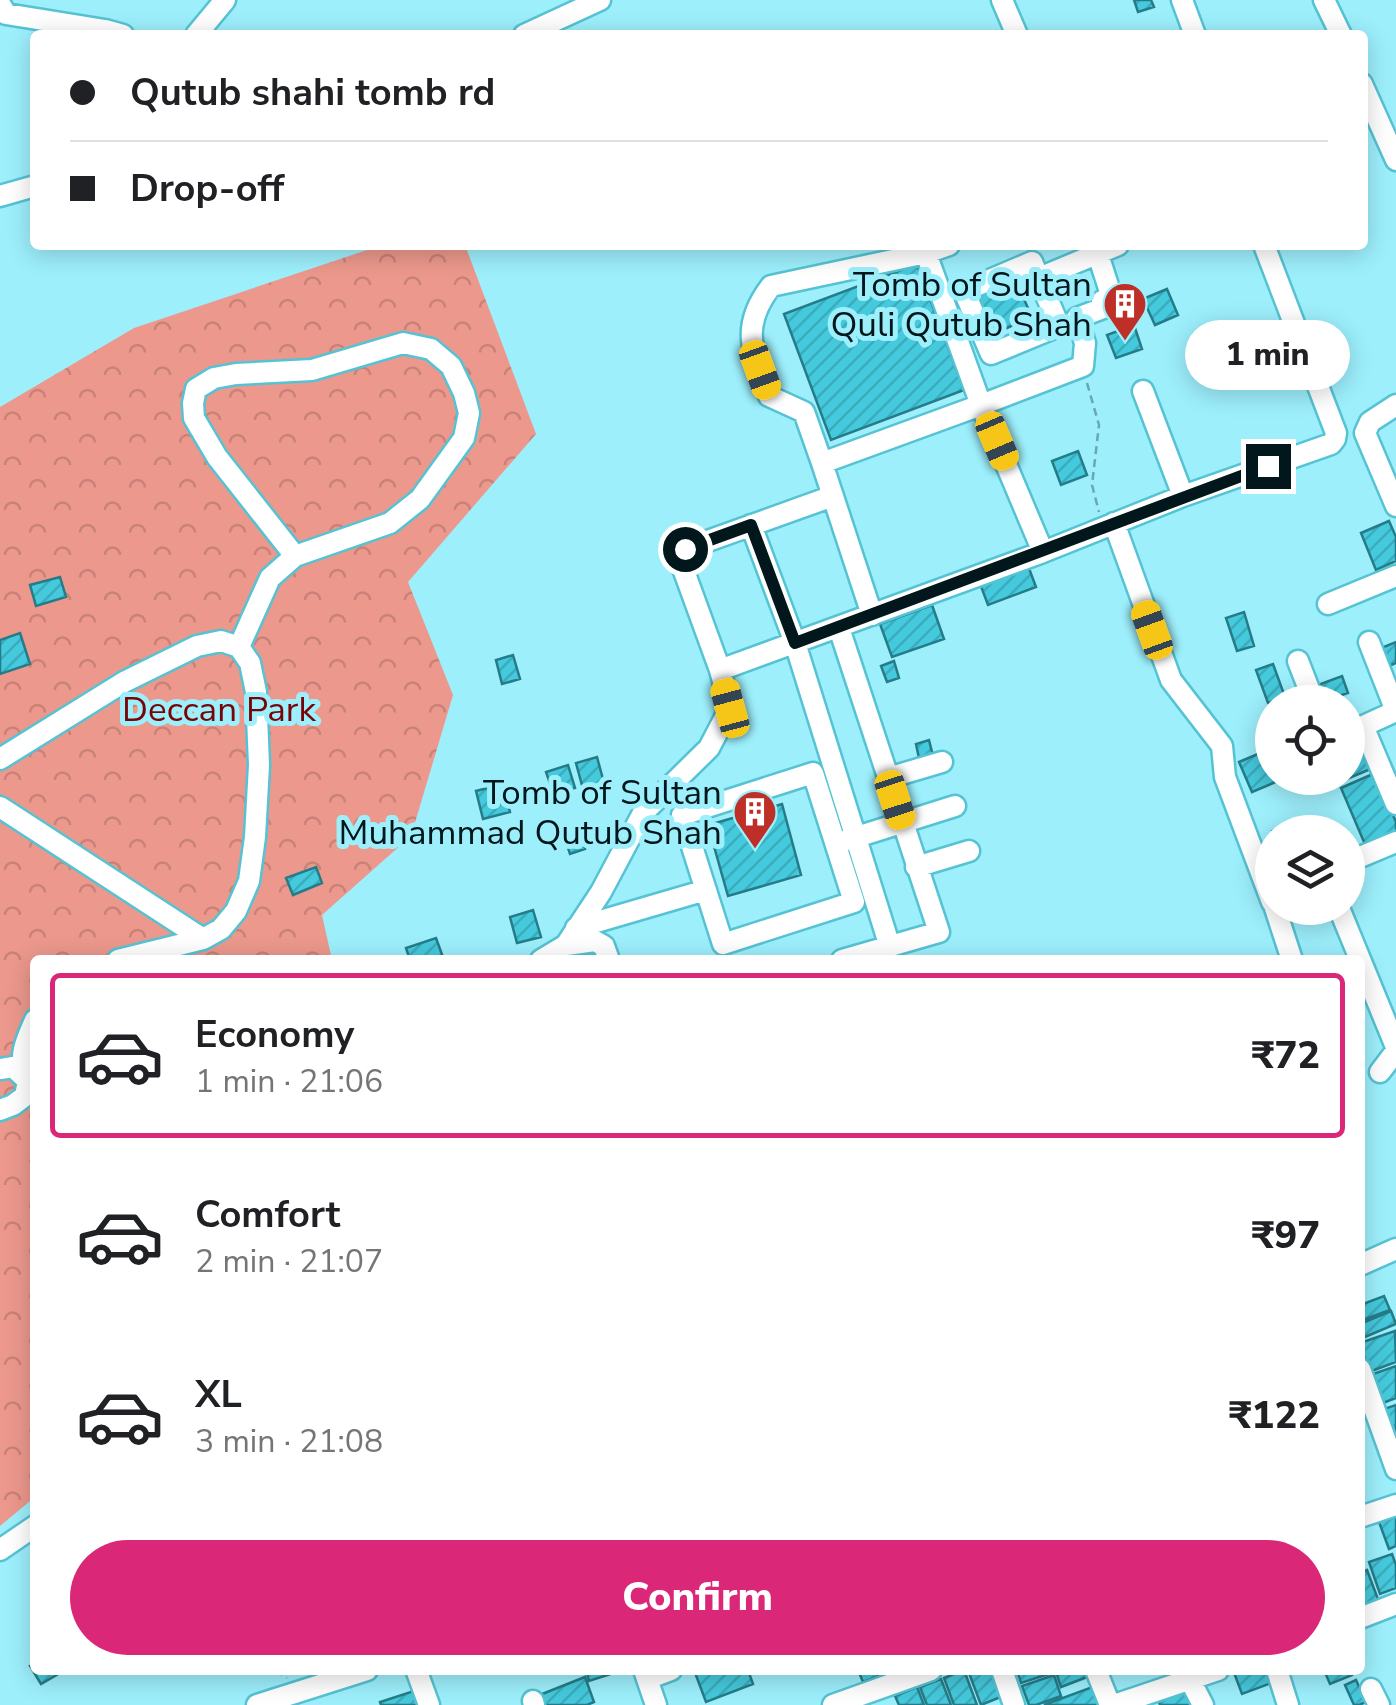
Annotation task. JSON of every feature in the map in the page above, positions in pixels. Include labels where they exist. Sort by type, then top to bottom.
[{"type":"street","points":[[200,30],[225,0]]},
{"type":"street","points":[[535,30],[600,0]]},
{"type":"street","points":[[1002,0],[1016,30]]},
{"type":"street","points":[[1182,0],[1193,30]]},
{"type":"street","points":[[1324,0],[1338,30]]},
{"type":"street","points":[[0,4],[6,14],[105,30]]},
{"type":"street","points":[[1368,97],[1396,160]]},
{"type":"street","points":[[0,196],[30,187]]},
{"type":"street","points":[[872,615],[804,412],[769,396],[750,342],[758,303],[771,286],[925,250]]},
{"type":"street","points":[[935,250],[969,319],[991,354],[1059,326],[1032,262],[964,290],[969,319],[987,402]]},
{"type":"street","points":[[935,250],[1043,552]]},
{"type":"street","points":[[1039,278],[1094,250]]},
{"type":"street","points":[[822,463],[1083,366],[1085,343],[1077,318],[1106,307],[1102,301],[1112,298],[1096,250]]},
{"type":"street","points":[[720,670],[1330,444],[1336,433],[1266,250]]},
{"type":"street","points":[[239,646],[270,578],[296,556],[390,522],[420,499],[464,438],[469,413],[464,393],[451,366],[430,349],[403,343],[312,370],[214,378],[196,389],[194,418],[217,456],[296,556]]},
{"type":"street","points":[[1144,390],[1183,496]]},
{"type":"street","points":[[1396,405],[1370,422],[1365,433],[1396,506]]},
{"type":"street","points":[[546,955],[571,936],[602,892],[643,813],[709,748],[730,708],[677,552],[833,496]]},
{"type":"street","points":[[751,525],[795,643],[890,947]]},
{"type":"street","points":[[1109,526],[1170,680],[1222,746],[1225,777],[1255,855]]},
{"type":"street","points":[[1328,604],[1396,576]]},
{"type":"street","points":[[839,628],[939,932],[860,955]]},
{"type":"street","points":[[0,759],[124,682],[197,646],[221,640],[239,646],[250,663],[256,692],[259,766],[249,881],[236,911],[220,928],[202,938],[137,955]]},
{"type":"street","points":[[1365,725],[1396,711],[1369,642]]},
{"type":"street","points":[[1298,661],[1307,685]]},
{"type":"street","points":[[1365,747],[1396,804]]},
{"type":"street","points":[[888,778],[942,762]]},
{"type":"street","points":[[813,773],[854,902],[723,944],[706,890],[682,814],[813,773]]},
{"type":"street","points":[[835,843],[955,806]]},
{"type":"street","points":[[0,808],[202,938]]},
{"type":"street","points":[[1365,855],[1396,842]]},
{"type":"street","points":[[916,867],[968,851]]},
{"type":"street","points":[[571,936],[706,890]]},
{"type":"street","points":[[1281,925],[1290,955]]},
{"type":"street","points":[[1346,925],[1358,955]]},
{"type":"street","points":[[571,936],[595,941],[604,946],[608,955]]},
{"type":"street","points":[[1365,972],[1396,1048],[1380,1072]]},
{"type":"street","points":[[30,1032],[21,1060],[30,1083]]},
{"type":"street","points":[[0,1069],[13,1068],[30,1086]]},
{"type":"street","points":[[0,1110],[14,1105],[30,1091]]},
{"type":"street","points":[[1365,1264],[1396,1249]]},
{"type":"street","points":[[1369,1424],[1396,1469]]},
{"type":"street","points":[[1365,1516],[1396,1505]]},
{"type":"street","points":[[0,1550],[30,1529]]},
{"type":"street","points":[[1365,1616],[1396,1604]]},
{"type":"street","points":[[257,1705],[351,1675]]},
{"type":"street","points":[[421,1675],[429,1705]]},
{"type":"street","points":[[645,1675],[656,1705]]},
{"type":"street","points":[[834,1705],[918,1675]]},
{"type":"street","points":[[1004,1675],[1014,1705]]},
{"type":"street","points":[[1098,1675],[1112,1705],[1204,1675]]},
{"type":"street","points":[[1279,1675],[1288,1705]]},
{"type":"street","points":[[1190,1680],[1203,1705]]},
{"type":"path","points":[[1083,366],[1099,425],[1092,485],[1109,526]]},
{"type":"green space","name":"Deccan Park","points":[[367,250],[467,250],[536,434],[408,582],[453,695],[411,836],[322,915],[331,955],[30,955],[30,1501],[0,1526],[0,407],[134,328]]},
{"type":"building","points":[[1134,0],[1151,0],[1154,7],[1138,12]]},
{"type":"building","points":[[917,264],[964,390],[831,440],[784,314]]},
{"type":"building","points":[[1015,279],[1032,317],[991,335],[974,297]]},
{"type":"building","points":[[1167,289],[1178,315],[1155,325],[1143,299]]},
{"type":"building","name":"Tomb of Sultan Quli Qutub Shah","points":[[1134,325],[1142,349],[1116,358],[1107,335]]},
{"type":"building","points":[[1078,451],[1087,475],[1061,485],[1052,461]]},
{"type":"building","points":[[1389,521],[1396,537],[1396,561],[1376,570],[1361,533]]},
{"type":"building","points":[[1027,563],[1036,587],[988,605],[979,581]]},
{"type":"building","points":[[60,577],[66,597],[36,606],[30,585]]},
{"type":"building","points":[[932,605],[944,639],[892,657],[880,624]]},
{"type":"building","points":[[1244,612],[1254,646],[1237,651],[1226,618]]},
{"type":"building","points":[[20,633],[30,664],[0,674],[0,640]]},
{"type":"building","points":[[1396,642],[1396,663],[1382,669],[1374,651]]},
{"type":"building","points":[[513,655],[520,679],[502,684],[496,660]]},
{"type":"building","points":[[894,661],[899,678],[887,682],[881,666]]},
{"type":"building","points":[[1273,664],[1281,685],[1261,685],[1256,670]]},
{"type":"building","points":[[1342,676],[1345,685],[1318,685]]},
{"type":"building","points":[[929,740],[934,760],[920,763],[916,744]]},
{"type":"building","points":[[1365,747],[1373,768],[1365,771]]},
{"type":"building","points":[[1255,755],[1255,791],[1252,792],[1239,762]]},
{"type":"building","points":[[597,757],[604,783],[583,789],[576,763]]},
{"type":"building","points":[[568,765],[575,788],[554,795],[546,772]]},
{"type":"building","points":[[1375,773],[1396,822],[1396,837],[1367,849],[1365,815],[1353,815],[1344,795],[1365,795],[1365,777]]},
{"type":"building","points":[[503,784],[510,812],[483,819],[476,791]]},
{"type":"building","name":"Tomb of Sultan Muhammad Qutub Shah","points":[[782,804],[801,875],[728,896],[708,825]]},
{"type":"building","points":[[579,831],[585,849],[570,854],[564,836]]},
{"type":"building","points":[[316,867],[322,883],[293,895],[286,878]]},
{"type":"building","points":[[533,910],[541,937],[517,943],[510,917]]},
{"type":"building","points":[[436,938],[442,955],[408,955],[406,948]]},
{"type":"building","points":[[1384,1296],[1390,1310],[1365,1319],[1365,1303]]},
{"type":"building","points":[[1391,1311],[1396,1324],[1365,1337],[1365,1322]]},
{"type":"building","points":[[1395,1331],[1396,1362],[1369,1372],[1365,1341]]},
{"type":"building","points":[[1396,1366],[1396,1398],[1383,1403],[1373,1374]]},
{"type":"building","points":[[1396,1405],[1396,1431],[1392,1432],[1384,1409]]},
{"type":"building","points":[[1396,1517],[1396,1546],[1389,1549],[1379,1522]]},
{"type":"building","points":[[1392,1554],[1396,1588],[1380,1594],[1369,1562]]},
{"type":"building","points":[[1365,1571],[1379,1602],[1365,1606]]},
{"type":"building","points":[[36,1675],[56,1675],[41,1684]]},
{"type":"building","points":[[696,1675],[750,1675],[753,1684],[706,1702]]},
{"type":"building","points":[[860,1675],[882,1675],[863,1682]]},
{"type":"building","points":[[966,1675],[977,1705],[954,1705],[944,1678]]},
{"type":"building","points":[[970,1675],[994,1675],[1003,1696],[981,1705]]},
{"type":"building","points":[[1019,1675],[1046,1675],[1021,1683]]},
{"type":"building","points":[[1054,1675],[1061,1696],[1029,1705],[1022,1686]]},
{"type":"building","points":[[1057,1675],[1092,1675],[1061,1687]]},
{"type":"building","points":[[1235,1675],[1271,1675],[1274,1682],[1242,1694]]},
{"type":"building","points":[[1326,1675],[1352,1675],[1330,1684]]},
{"type":"building","points":[[585,1677],[594,1702],[540,1705],[537,1696]]},
{"type":"building","points":[[941,1679],[951,1705],[927,1705],[920,1687]]},
{"type":"building","points":[[1356,1680],[1366,1702],[1359,1705],[1354,1705],[1345,1685]]},
{"type":"building","points":[[1185,1682],[1194,1705],[1160,1705],[1156,1693]]},
{"type":"building","points":[[1095,1686],[1102,1705],[1044,1705]]},
{"type":"building","points":[[917,1687],[924,1705],[899,1705],[895,1696]]},
{"type":"building","points":[[420,1689],[425,1705],[381,1705],[380,1702]]},
{"type":"place","name":"Tomb of Sultan Quli Qutub Shah","points":[[1125,342]]},
{"type":"place","name":"Tomb of Sultan Muhammad Qutub Shah","points":[[755,850]]},
{"type":"route","points":[[685,549],[751,525],[795,643],[1268,466]]}]
